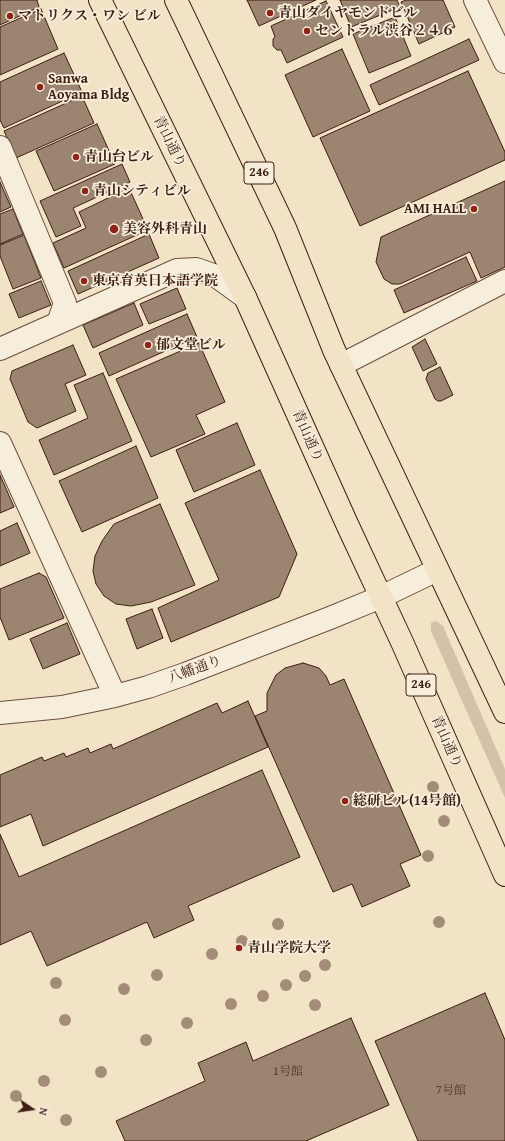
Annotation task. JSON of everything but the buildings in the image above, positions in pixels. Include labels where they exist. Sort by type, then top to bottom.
[{"type":"highway","name":"青山通り","points":[[100,0],[245,297],[505,875]]},
{"type":"highway","name":"246","points":[[176,0],[285,228],[334,350],[505,712]]},
{"type":"street","points":[[475,0],[505,62]]},
{"type":"street","points":[[0,147],[65,303],[58,323]]},
{"type":"street","points":[[0,350],[177,270],[196,269],[216,276],[245,297]]},
{"type":"street","points":[[341,365],[505,281]]},
{"type":"street","points":[[0,443],[115,696]]},
{"type":"street","name":"八幡通り","points":[[0,713],[62,707],[115,696],[148,687],[185,674],[381,597],[437,570]]},
{"type":"shaded area","points":[[436,621],[443,626],[505,769],[505,798],[431,631],[431,623]]},
{"type":"place","name":"青山ダイヤモンドビル","points":[[270,13]]},
{"type":"place","name":"マトリクス・ワン ビル","points":[[10,16]]},
{"type":"place","name":"セントラル渋谷２４６","points":[[307,31]]},
{"type":"place","name":"Sanwa Aoyama Bldg","points":[[40,87]]},
{"type":"place","name":"青山台ビル","points":[[76,157]]},
{"type":"place","name":"青山シティビル","points":[[85,191]]},
{"type":"place","name":"AMI HALL","points":[[474,209]]},
{"type":"place","name":"美容外科青山","points":[[114,229]]},
{"type":"place","name":"東京育英日本語学院","points":[[84,281]]},
{"type":"place","name":"郁文堂ビル","points":[[148,345]]},
{"type":"place","name":"総研ビル(14号館)","points":[[345,801]]},
{"type":"place","name":"青山学院大学","points":[[239,948]]}]
